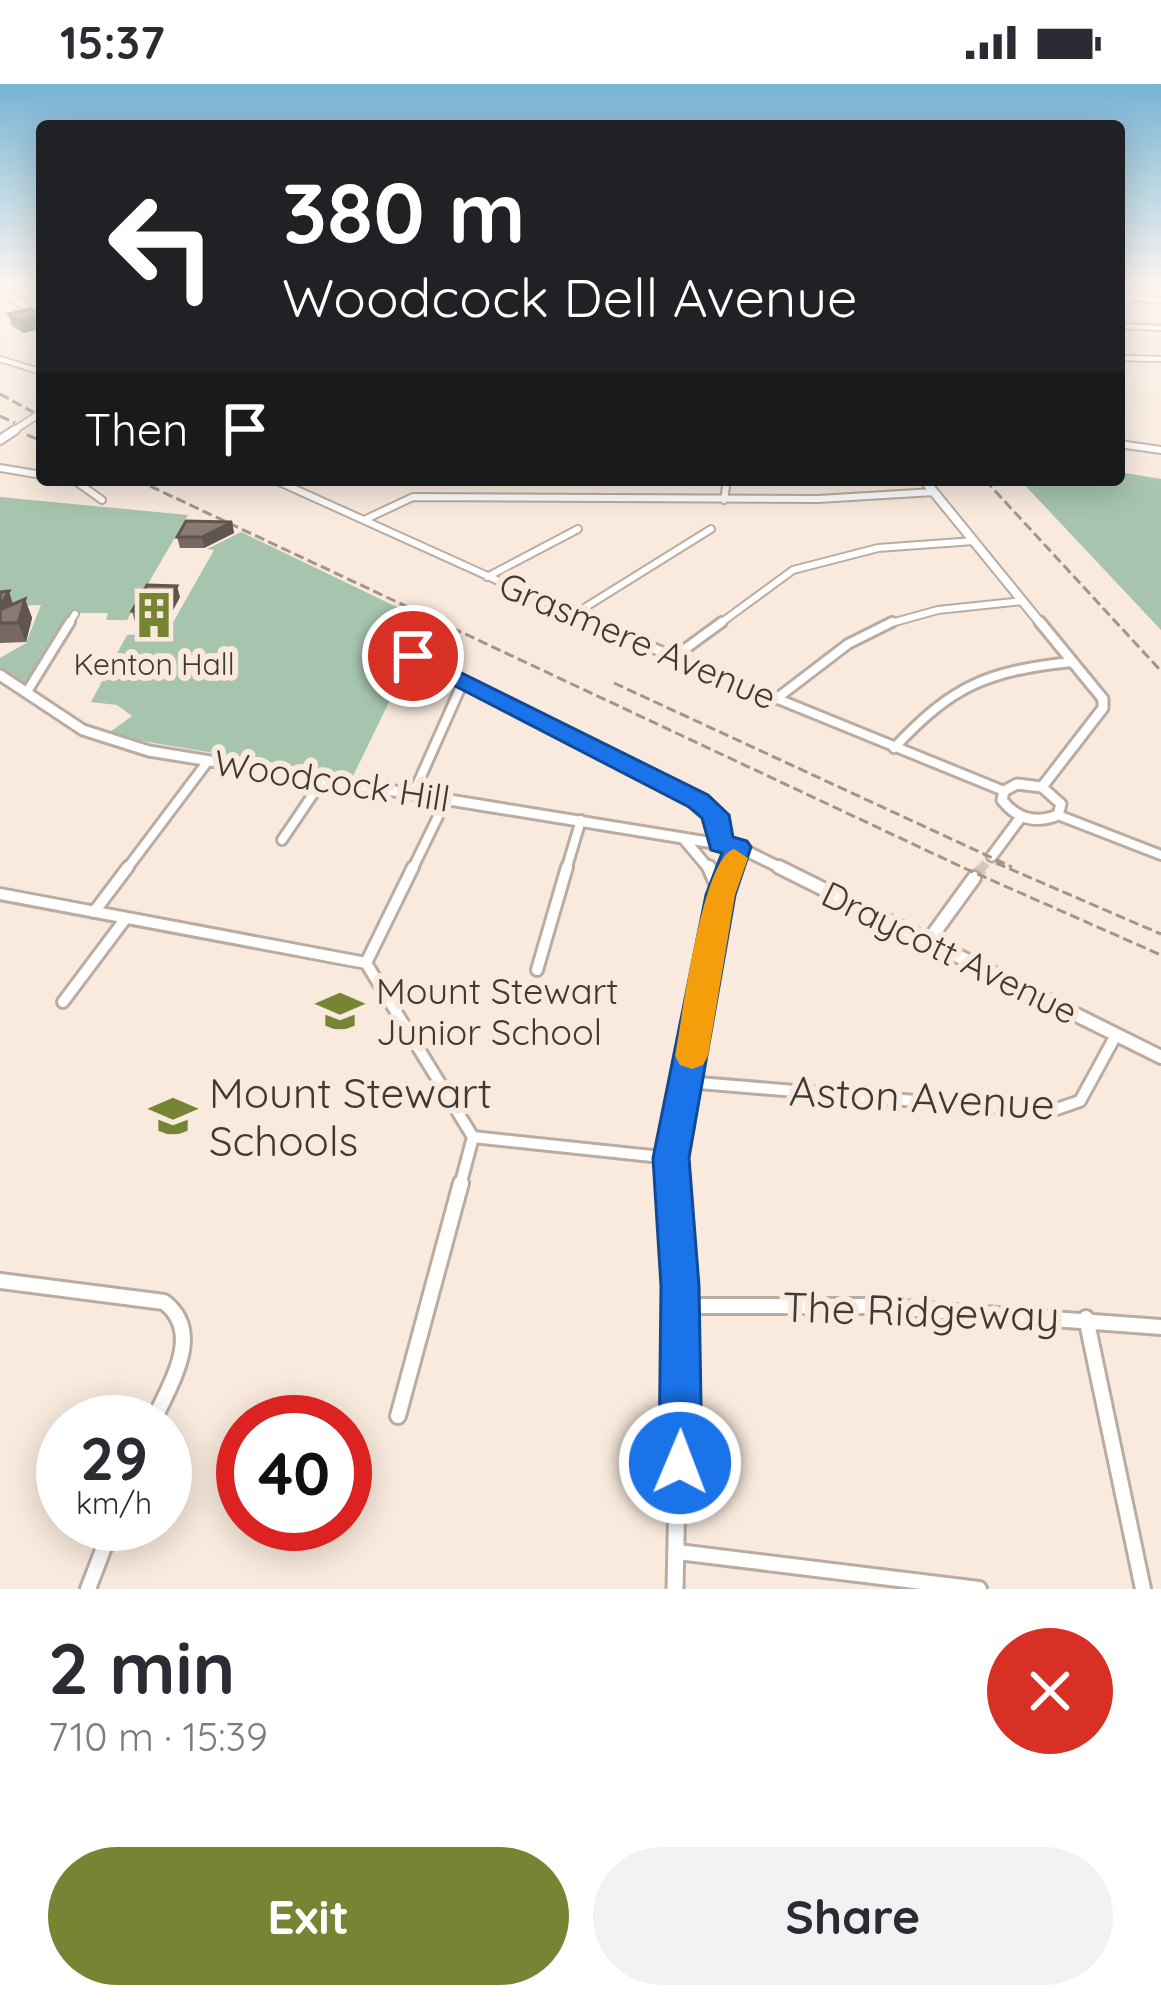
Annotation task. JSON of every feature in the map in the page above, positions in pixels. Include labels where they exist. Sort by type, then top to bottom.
[{"type":"street","points":[[1125,358],[1161,359]]},
{"type":"street","points":[[0,359],[36,370]]},
{"type":"street","points":[[0,440],[36,416]]},
{"type":"street","points":[[1125,445],[1161,450]]},
{"type":"street","points":[[0,468],[36,474]]},
{"type":"street","points":[[82,486],[102,500]]},
{"type":"street","name":"Grasmere Avenue","points":[[288,486],[573,615],[1004,791]]},
{"type":"street","points":[[412,486],[412,497]]},
{"type":"street","points":[[724,500],[726,486]]},
{"type":"street","points":[[928,486],[1103,699],[1103,708],[1042,787]]},
{"type":"street","points":[[364,520],[412,497],[724,500],[934,493]]},
{"type":"street","points":[[487,577],[578,529]]},
{"type":"street","points":[[573,615],[711,529]]},
{"type":"street","points":[[674,657],[793,570],[878,548],[974,541]]},
{"type":"street","points":[[776,699],[858,638],[884,625],[955,607],[1023,601]]},
{"type":"street","points":[[28,690],[75,614]]},
{"type":"street","points":[[413,656],[698,801],[715,815],[721,843]]},
{"type":"street","points":[[894,748],[933,705],[970,678],[1072,662]]},
{"type":"street","name":"Woodcock Hill","points":[[0,675],[83,730],[113,743],[738,847]]},
{"type":"street","points":[[414,792],[463,682]]},
{"type":"street","points":[[94,912],[208,761]]},
{"type":"street","points":[[282,840],[324,778]]},
{"type":"street","points":[[1058,814],[1058,797],[1042,787],[1017,784],[1004,791],[1006,806],[1021,817],[1045,820],[1058,814],[1161,855]]},
{"type":"street","points":[[365,963],[447,798]]},
{"type":"street","points":[[992,856],[1021,817]]},
{"type":"street","points":[[537,970],[581,820]]},
{"type":"street","points":[[682,836],[706,863],[721,895]]},
{"type":"street","points":[[675,1589],[681,1306],[671,1158],[721,895],[738,847]]},
{"type":"street","name":"Draycott Avenue","points":[[738,847],[1161,1057]]},
{"type":"street","points":[[928,940],[974,878]]},
{"type":"street","points":[[0,894],[365,963],[473,1137],[398,1416]]},
{"type":"street","points":[[63,1002],[126,918]]},
{"type":"street","name":"Aston Avenue","points":[[687,1082],[1048,1112],[1080,1100],[1116,1035]]},
{"type":"street","points":[[473,1137],[671,1158]]},
{"type":"street","points":[[0,1281],[164,1302],[180,1309],[187,1323],[185,1340],[164,1395]]},
{"type":"street","name":"The Ridgeway","points":[[681,1306],[876,1306],[1161,1327]]},
{"type":"street","points":[[1087,1318],[1143,1589]]},
{"type":"street","points":[[88,1589],[103,1551]]},
{"type":"street","points":[[678,1552],[979,1589]]},
{"type":"green space","points":[[1125,473],[1161,479],[1161,630],[1026,486],[1125,486]]},
{"type":"green space","points":[[0,497],[188,515],[127,620],[106,620],[108,613],[71,613],[25,683],[0,672],[0,658],[26,643],[41,605],[0,606]]},
{"type":"green space","points":[[241,532],[428,622],[353,776],[106,735],[132,716],[117,705],[91,702],[127,635],[167,633],[214,550],[207,549]]},
{"type":"building","points":[[186,521],[232,522],[202,537],[177,537]]},
{"type":"building","points":[[147,585],[177,586],[163,612],[132,611]]},
{"type":"building","points":[[25,599],[18,623],[0,623],[0,610]]},
{"type":"tunnel","points":[[980,870],[992,856]]},
{"type":"tunnel","points":[[974,878],[983,867]]},
{"type":"railway","points":[[0,394],[33,412]]},
{"type":"railway","points":[[0,416],[15,423]]},
{"type":"railway","points":[[27,435],[36,439]]},
{"type":"railway","points":[[150,486],[964,868],[1161,955]]},
{"type":"railway","points":[[991,486],[1161,671]]},
{"type":"railway","points":[[614,683],[1012,867]]},
{"type":"railway","points":[[996,863],[1161,934]]},
{"type":"slow traffic","points":[[692,1056],[721,895],[734,858]]},
{"type":"place","name":"Kenton Hall","points":[[154,615]]},
{"type":"place","name":"Mount Stewart Junior School","points":[[340,1011]]},
{"type":"place","name":"Mount Stewart Schools","points":[[173,1116]]},
{"type":"route","points":[[413,656],[698,801],[715,815],[721,843],[738,847],[721,895],[671,1158],[680,1286],[680,1463]]}]
